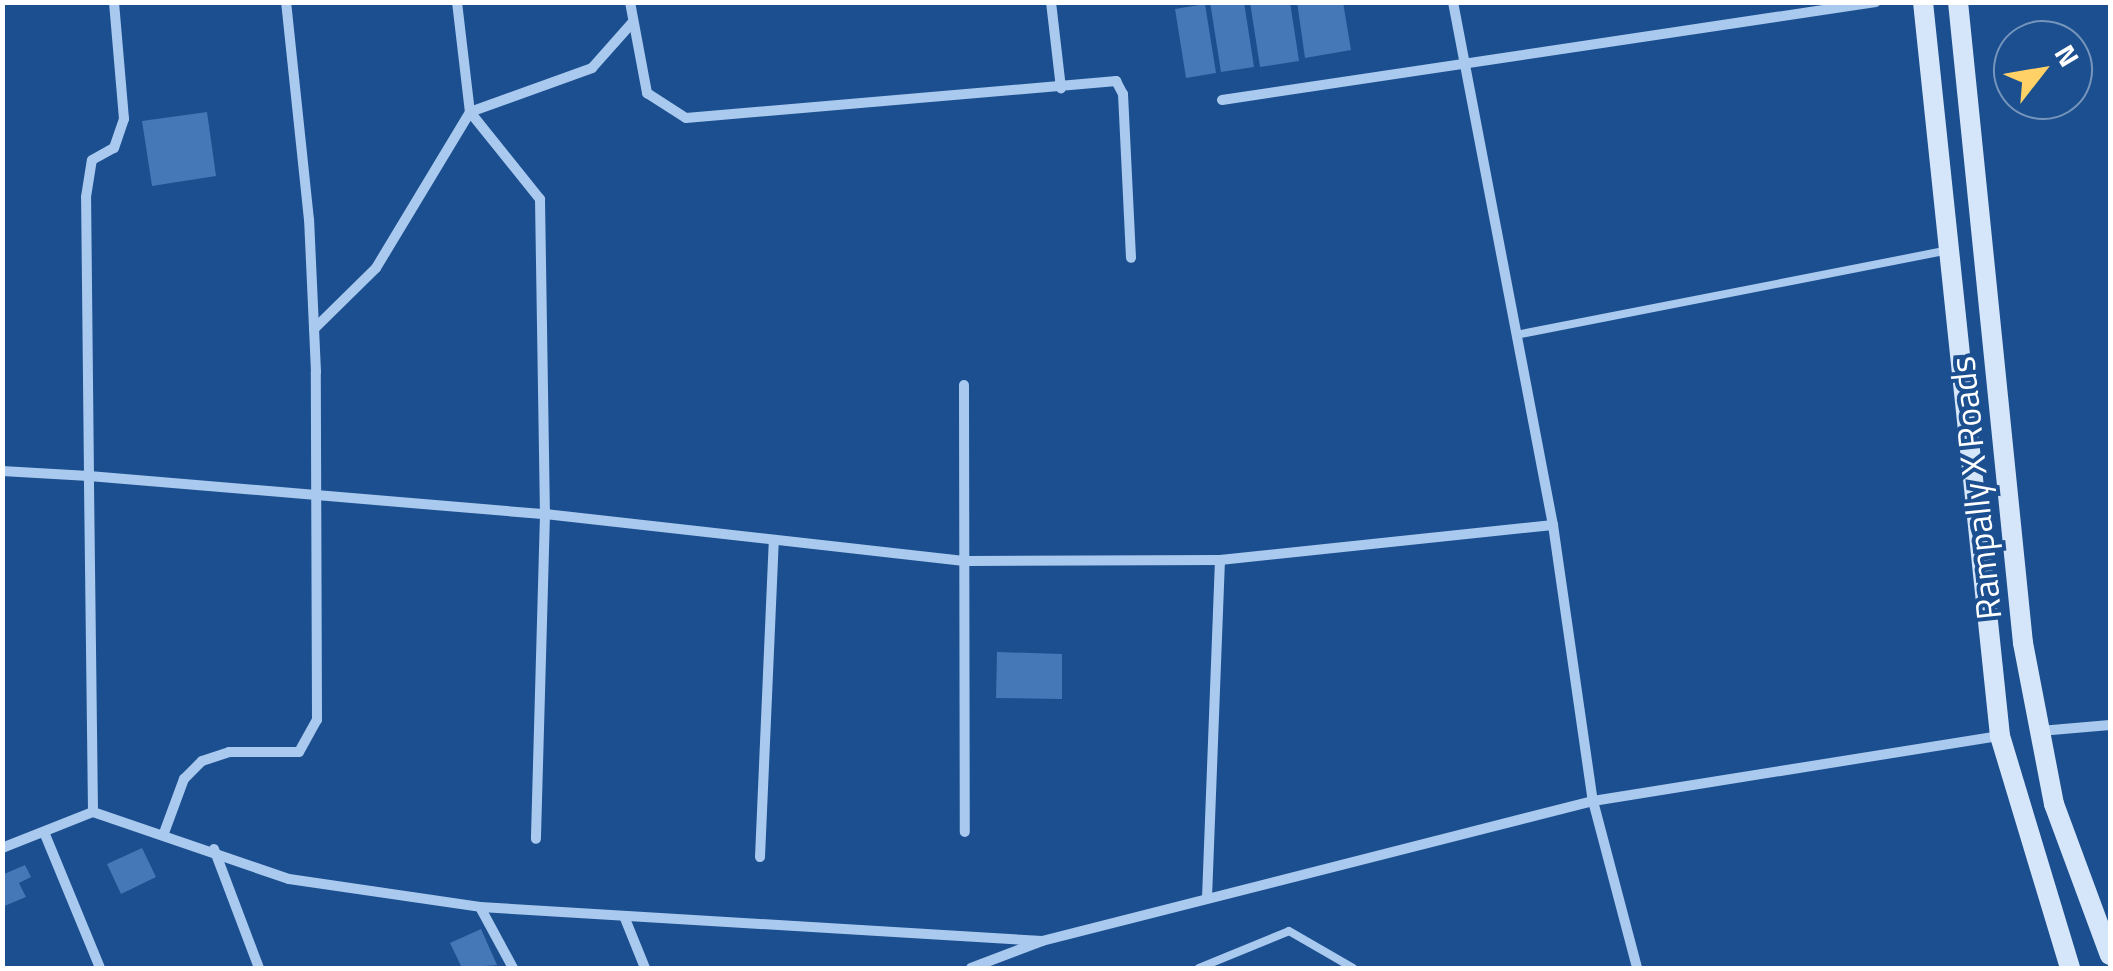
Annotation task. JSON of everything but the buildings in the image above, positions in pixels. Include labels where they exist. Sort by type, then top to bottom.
[{"type":"main road","points":[[1922,2],[2000,736],[2070,968]]},
{"type":"main road","name":"Rampally X Roads","points":[[1958,2],[2023,643],[2054,804],[2110,955]]},
{"type":"street","points":[[93,812],[86,197],[92,160],[114,148],[124,119],[114,2]]},
{"type":"street","points":[[164,834],[184,779],[202,762],[228,752],[299,752],[311,739],[317,720],[314,329],[286,2]]},
{"type":"street","points":[[457,2],[470,112],[540,199],[545,514],[536,838]]},
{"type":"street","points":[[630,2],[648,92],[686,118],[1116,81],[1121,88],[1131,258]]},
{"type":"street","points":[[1051,2],[1061,88]]},
{"type":"street","points":[[1453,2],[1553,526],[1593,802],[1637,968]]},
{"type":"street","points":[[1222,100],[1876,2]]},
{"type":"street","points":[[314,329],[376,268],[470,112],[592,68],[632,22]]},
{"type":"street","points":[[964,385],[965,832]]},
{"type":"street","points":[[2,471],[545,514],[966,561],[1220,560],[1553,526]]},
{"type":"street","points":[[760,858],[774,540]]},
{"type":"street","points":[[1208,898],[1220,560]]},
{"type":"street","points":[[2040,731],[2110,724]]},
{"type":"street","points":[[971,968],[1042,941],[1593,802],[2000,736]]},
{"type":"street","points":[[2,848],[93,812],[214,849],[289,879],[480,907],[1042,941]]},
{"type":"street","points":[[44,832],[100,968]]},
{"type":"street","points":[[214,849],[260,968]]},
{"type":"street","points":[[480,907],[513,968]]},
{"type":"street","points":[[624,916],[645,968]]},
{"type":"lane","points":[[1516,335],[1949,250]]},
{"type":"lane","points":[[1199,968],[1289,931],[1354,968]]}]
